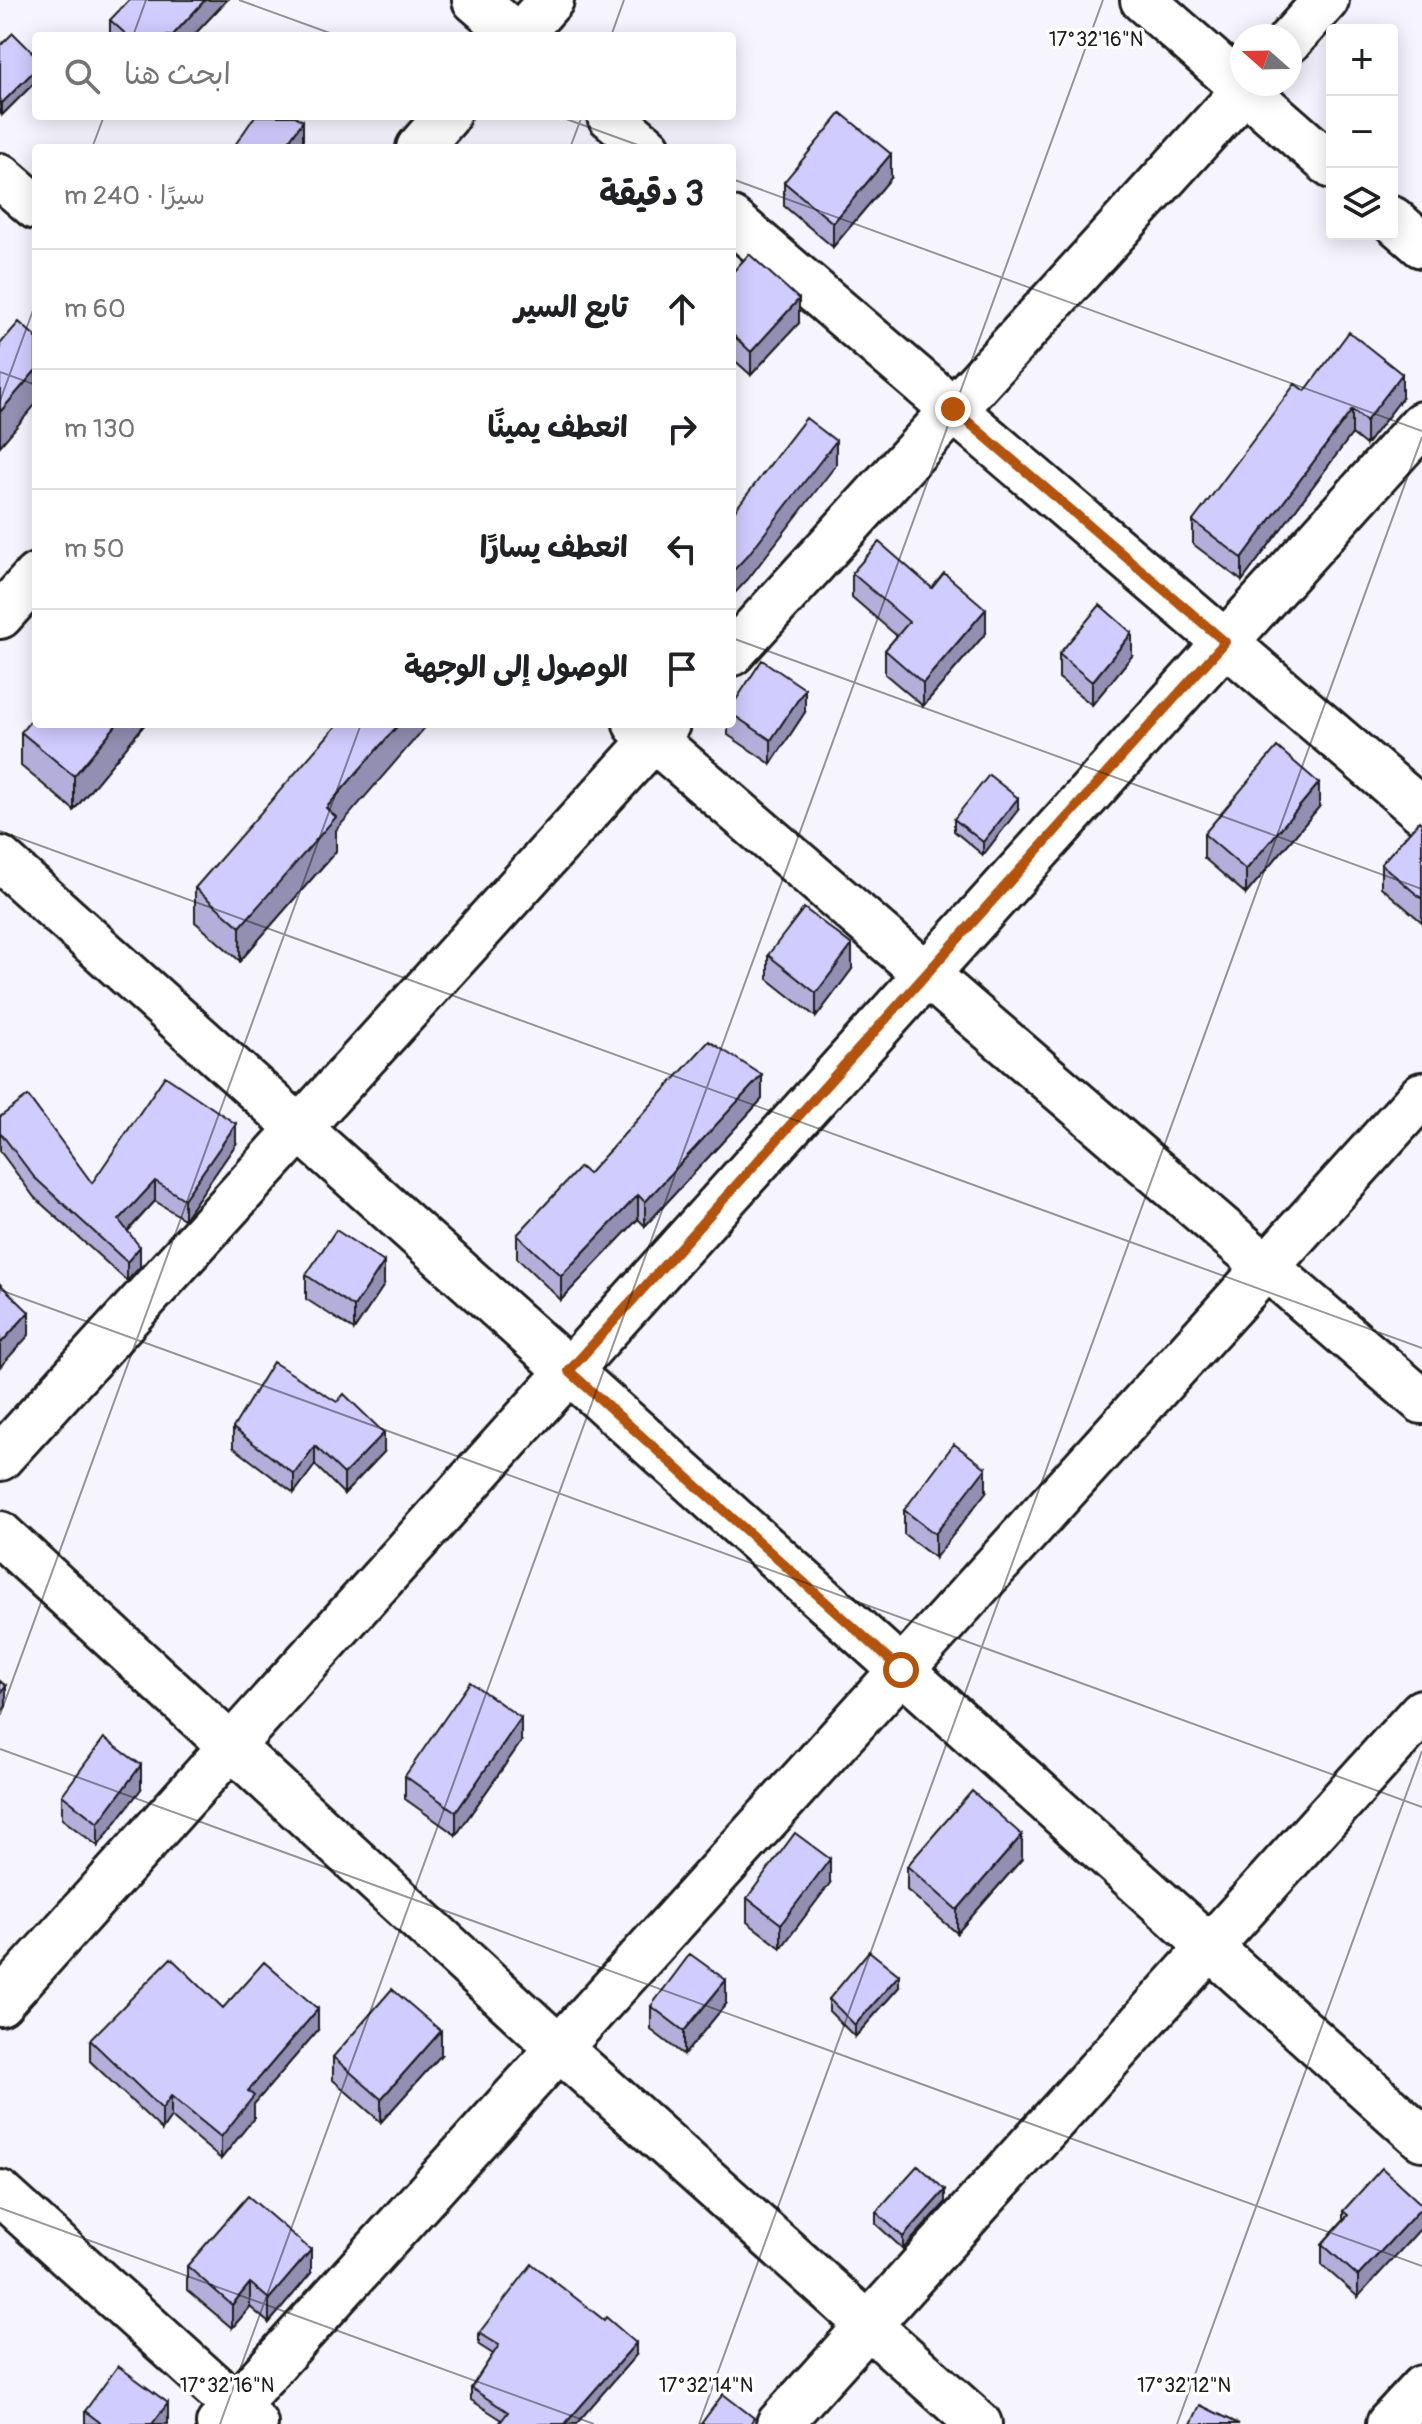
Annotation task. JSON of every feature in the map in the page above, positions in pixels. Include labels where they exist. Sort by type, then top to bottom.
[{"type":"street","points":[[475,0],[513,32]]},
{"type":"street","points":[[522,32],[551,0]]},
{"type":"street","points":[[1143,0],[1230,73]]},
{"type":"street","points":[[1302,27],[1326,0]]},
{"type":"street","points":[[736,649],[1239,96]]},
{"type":"street","points":[[1257,96],[1326,160]]},
{"type":"street","points":[[422,144],[444,120]]},
{"type":"street","points":[[615,120],[643,144]]},
{"type":"street","points":[[0,176],[32,204]]},
{"type":"street","points":[[736,223],[1422,811]]},
{"type":"street","points":[[1398,224],[1422,245]]},
{"type":"street","points":[[0,2003],[1422,424]]},
{"type":"street","points":[[0,616],[32,580]]},
{"type":"street","points":[[0,1458],[300,1129],[652,729],[926,974],[1422,1401]]},
{"type":"street","points":[[0,859],[1422,2138]]},
{"type":"street","points":[[0,2193],[236,2418],[559,2048],[1422,1095]]},
{"type":"street","points":[[0,1534],[559,2048],[979,2424]]},
{"type":"street","points":[[779,2424],[1422,1712]]},
{"type":"street","points":[[1389,2424],[1422,2388]]},
{"type":"building","points":[[129,0],[205,0],[176,32],[124,32],[110,20]]},
{"type":"building","points":[[13,33],[32,52],[32,73],[2,103],[0,101],[0,46]]},
{"type":"building","points":[[841,113],[891,154],[833,223],[784,182]]},
{"type":"building","points":[[252,120],[303,121],[287,144],[236,144]]},
{"type":"building","points":[[749,254],[799,299],[751,352],[736,338],[736,269]]},
{"type":"building","points":[[19,322],[32,333],[32,375],[0,412],[0,344]]},
{"type":"building","points":[[1349,332],[1402,374],[1366,421],[1352,410],[1242,558],[1193,521],[1295,384],[1305,391]]},
{"type":"building","points":[[806,418],[836,441],[736,568],[736,509]]},
{"type":"building","points":[[879,542],[932,588],[944,573],[986,609],[923,683],[885,650],[909,622],[852,573]]},
{"type":"building","points":[[1100,605],[1132,633],[1092,682],[1059,654]]},
{"type":"building","points":[[762,660],[805,689],[771,740],[736,717],[736,700]]},
{"type":"building","points":[[32,719],[32,728],[114,728],[74,776],[21,732]]},
{"type":"building","points":[[335,728],[396,728],[326,808],[336,817],[240,927],[195,888]]},
{"type":"building","points":[[1277,747],[1319,783],[1246,870],[1204,834]]},
{"type":"building","points":[[989,775],[1018,798],[983,842],[954,819]]},
{"type":"building","points":[[1419,821],[1422,824],[1422,899],[1381,864]]},
{"type":"building","points":[[804,908],[852,945],[816,993],[768,955]]},
{"type":"building","points":[[709,1041],[762,1075],[645,1202],[638,1195],[561,1276],[517,1235],[580,1167],[588,1174]]},
{"type":"building","points":[[165,1076],[236,1124],[184,1199],[155,1181],[119,1220],[140,1247],[127,1262],[34,1177],[0,1132],[0,1117],[28,1096],[92,1183]]},
{"type":"building","points":[[336,1230],[384,1262],[354,1307],[306,1275]]},
{"type":"building","points":[[0,1284],[29,1312],[0,1344]]},
{"type":"building","points":[[273,1362],[337,1402],[344,1394],[384,1433],[344,1474],[315,1446],[294,1474],[233,1428]]},
{"type":"building","points":[[954,1444],[986,1468],[935,1534],[904,1510]]},
{"type":"building","points":[[470,1682],[521,1718],[456,1812],[405,1776]]},
{"type":"building","points":[[104,1738],[141,1765],[98,1823],[62,1795]]},
{"type":"building","points":[[972,1791],[1022,1835],[957,1910],[907,1866]]},
{"type":"building","points":[[795,1833],[830,1859],[781,1924],[747,1898]]},
{"type":"building","points":[[869,1951],[899,1975],[855,2025],[829,1999]]},
{"type":"building","points":[[690,1954],[726,1980],[684,2031],[651,2006]]},
{"type":"building","points":[[171,1958],[223,2008],[264,1962],[318,2009],[248,2091],[254,2096],[221,2137],[171,2096],[162,2109],[90,2040]]},
{"type":"building","points":[[392,1989],[441,2031],[381,2099],[333,2057]]},
{"type":"building","points":[[918,2165],[945,2190],[903,2237],[876,2212]]},
{"type":"building","points":[[1382,2168],[1422,2207],[1358,2276],[1322,2244],[1348,2215],[1343,2211]]},
{"type":"building","points":[[248,2196],[311,2250],[269,2299],[250,2283],[232,2305],[187,2266]]},
{"type":"building","points":[[532,2264],[604,2320],[606,2317],[636,2343],[565,2424],[499,2424],[508,2412],[471,2388],[499,2345],[479,2333]]},
{"type":"building","points":[[118,2366],[168,2403],[152,2424],[102,2424],[85,2411]]},
{"type":"building","points":[[723,2394],[754,2418],[750,2424],[701,2424]]},
{"type":"building","points":[[1200,2405],[1239,2424],[1191,2424]]},
{"type":"route","points":[[901,1670],[569,1371],[1225,642],[953,409]]}]
